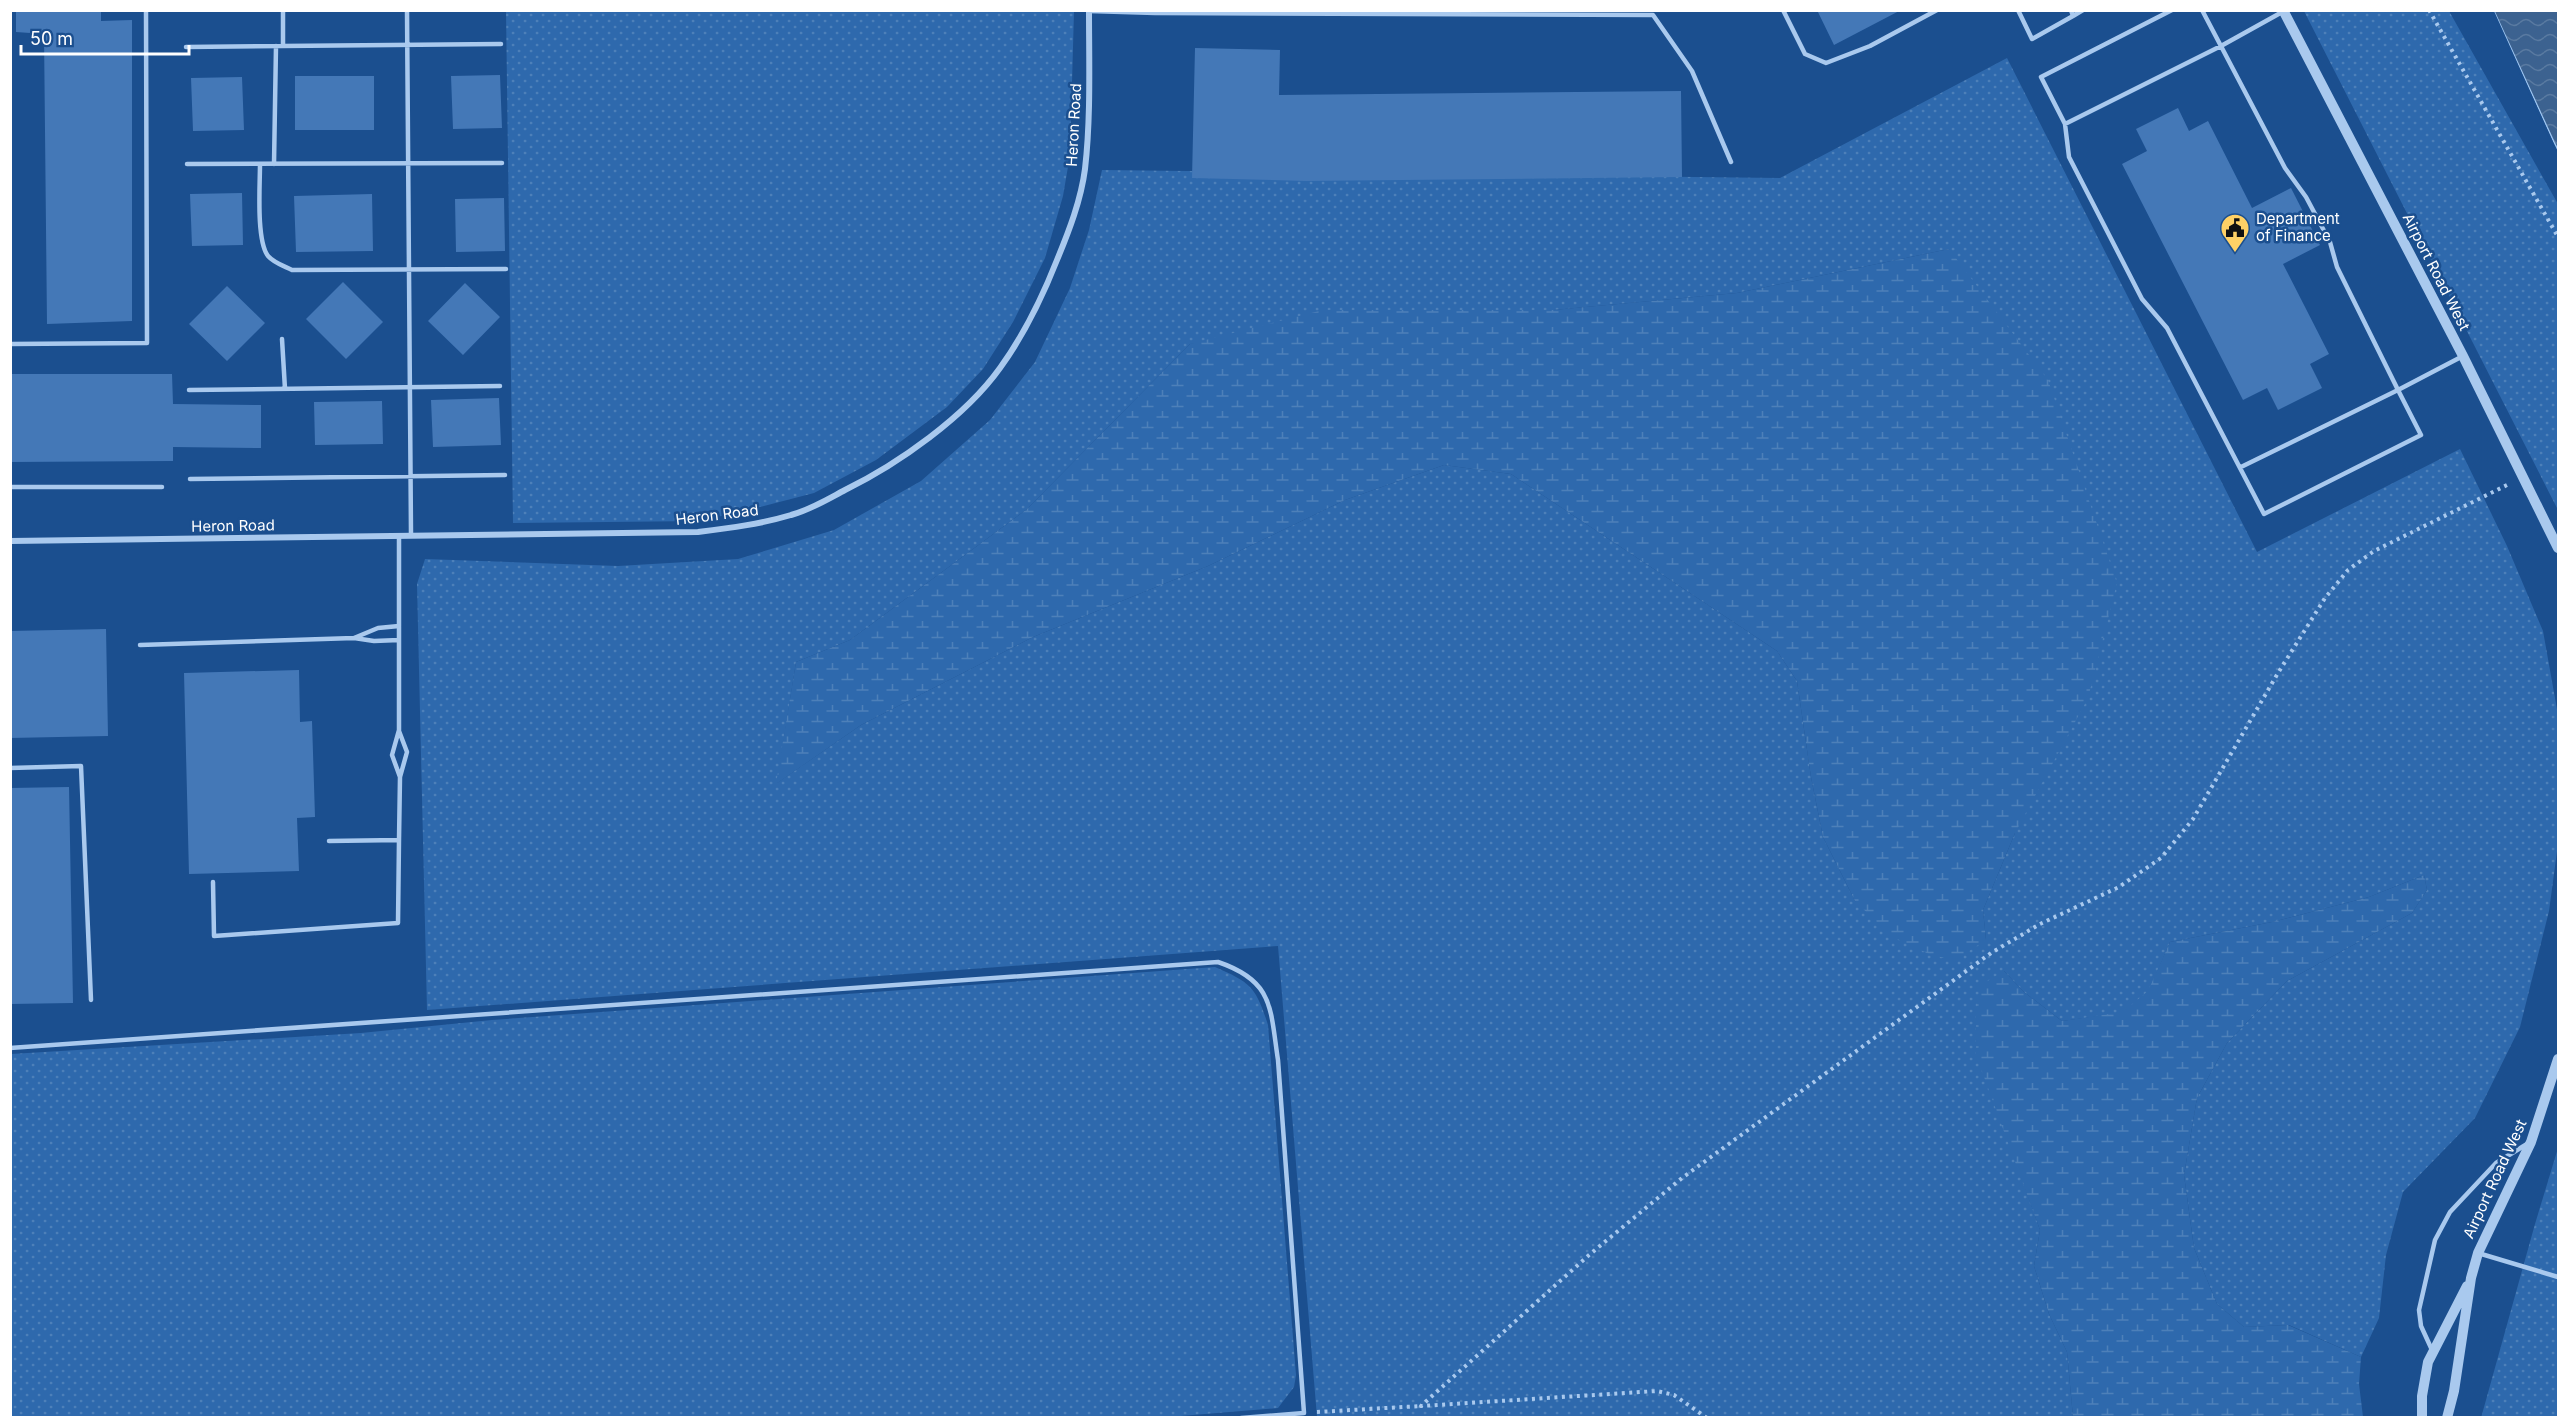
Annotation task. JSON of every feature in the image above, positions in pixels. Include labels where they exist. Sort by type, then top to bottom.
[{"type":"street","name":"Heron Road","points":[[10,541],[698,532],[751,525],[794,515],[884,471],[927,440],[966,405],[999,369],[1024,331],[1047,286],[1064,244],[1085,170],[1089,11]]},
{"type":"street","name":"Airport Road West","points":[[2284,11],[2463,356],[2559,548]]},
{"type":"street","name":"Airport Road West","points":[[2447,1418],[2454,1391],[2471,1278],[2478,1253],[2531,1142],[2559,1059]]},
{"type":"street","name":"Airport Road West","points":[[2422,1418],[2422,1396],[2428,1362],[2471,1278]]},
{"type":"lane","points":[[10,344],[147,343],[146,10]]},
{"type":"lane","points":[[283,10],[283,46]]},
{"type":"lane","points":[[407,10],[411,535]]},
{"type":"lane","points":[[1783,10],[1805,54],[1826,63],[1870,46],[1937,10]]},
{"type":"lane","points":[[2018,10],[2032,39],[2072,13],[2083,10]]},
{"type":"lane","points":[[2172,10],[2041,77],[2065,124],[2069,157],[2142,299],[2167,328],[2264,514],[2421,435],[2337,267],[2330,242],[2306,197],[2285,168],[2202,10]]},
{"type":"lane","points":[[1089,11],[1653,15],[1692,71],[1731,162]]},
{"type":"lane","points":[[2065,124],[2221,46],[2284,11]]},
{"type":"lane","points":[[186,47],[501,44]]},
{"type":"lane","points":[[274,164],[276,46]]},
{"type":"lane","points":[[187,164],[502,163]]},
{"type":"lane","points":[[260,164],[262,242],[267,255],[276,263],[292,270],[507,269]]},
{"type":"lane","points":[[282,339],[285,389]]},
{"type":"lane","points":[[2241,467],[2463,356]]},
{"type":"lane","points":[[189,390],[500,386]]},
{"type":"lane","points":[[190,479],[505,475]]},
{"type":"lane","points":[[10,487],[162,487]]},
{"type":"lane","points":[[399,536],[399,730],[392,755],[400,777]]},
{"type":"lane","points":[[354,638],[378,628],[399,627]]},
{"type":"lane","points":[[140,645],[354,638],[374,641],[399,640]]},
{"type":"lane","points":[[213,882],[214,936],[398,923],[400,777],[407,752],[399,730]]},
{"type":"lane","points":[[10,768],[81,766],[91,1000]]},
{"type":"lane","points":[[329,841],[399,840]]},
{"type":"lane","points":[[10,1048],[1218,962],[1240,969],[1261,987],[1270,1003],[1278,1060],[1304,1415],[1241,1418]]},
{"type":"lane","points":[[2433,1352],[2421,1326],[2419,1310],[2435,1240],[2450,1212],[2496,1163],[2531,1142]]},
{"type":"lane","points":[[2478,1253],[2559,1277]]},
{"type":"path","points":[[2429,10],[2559,237]]},
{"type":"path","points":[[1421,1406],[1589,1255],[1682,1178],[1991,953],[2040,924],[2120,887],[2161,858],[2193,819],[2278,673],[2325,598],[2348,570],[2374,551],[2523,477]]},
{"type":"path","points":[[1316,1412],[1657,1391],[1674,1395],[1707,1418]]},
{"type":"green space","points":[[506,11],[1074,11],[1070,155],[1063,196],[1045,258],[1013,322],[983,369],[947,407],[876,460],[814,493],[700,521],[513,523]]},
{"type":"green space","points":[[2304,11],[2449,11],[2558,204],[2558,510]]},
{"type":"green space","points":[[2007,58],[2257,552],[2460,449],[2507,546],[2543,631],[2558,715],[2558,844],[2549,911],[2520,1027],[2475,1118],[2403,1192],[2386,1255],[2379,1318],[2361,1357],[2289,1325],[2244,1327],[2217,1304],[2194,1248],[2184,1175],[2197,1098],[2227,1043],[2287,981],[2412,913],[2427,890],[2424,875],[2369,897],[2272,922],[2170,942],[2149,991],[2123,1013],[2062,1021],[2024,992],[2004,971],[2013,1153],[2040,1230],[2034,1266],[2049,1314],[2067,1352],[2073,1417],[1317,1417],[1278,946],[427,1010],[417,584],[425,559],[618,566],[738,559],[834,530],[921,481],[990,420],[1035,362],[1070,288],[1089,230],[1102,170],[1780,178]],"holes":[[[1949,249],[2015,833],[1983,910],[1986,940],[1855,901],[1823,837],[1811,777],[1797,681],[1777,651],[1511,474],[1444,465],[1345,500],[1208,566],[1033,637],[861,725],[777,783],[796,662],[850,640],[1027,509],[1190,344],[1737,293]]]},
{"type":"green space","points":[[1949,249],[2048,380],[2117,583],[2088,698],[2015,833],[1983,910],[1986,940],[1955,960],[1931,955],[1891,936],[1855,901],[1823,837],[1811,777],[1797,681],[1777,651],[1511,474],[1444,465],[1345,500],[1208,566],[1033,637],[861,725],[776,784],[796,662],[850,640],[1027,509],[1190,344],[1323,310],[1553,310],[1737,293]]},
{"type":"green space","points":[[2424,875],[2427,890],[2412,913],[2287,981],[2227,1043],[2197,1098],[2184,1175],[2194,1248],[2217,1304],[2244,1327],[2288,1325],[2361,1357],[2359,1384],[2363,1417],[2073,1417],[2067,1352],[2049,1314],[2034,1266],[2040,1230],[1976,1055],[1976,1009],[1981,985],[2004,971],[2024,992],[2062,1021],[2123,1012],[2148,991],[2170,942],[2272,922],[2369,897]]},
{"type":"green space","points":[[1215,967],[1251,988],[1260,1003],[1268,1025],[1296,1375],[1294,1387],[1278,1408],[1156,1418],[11,1417],[11,1054],[361,1033],[492,1020]]},
{"type":"green space","points":[[2558,1148],[2558,1417],[2481,1418],[2535,1224]]},
{"type":"water","points":[[2494,11],[2558,11],[2558,150],[2554,142]]},
{"type":"pier","points":[[2491,10],[2494,11],[2558,153],[2551,143]]},
{"type":"building","points":[[16,10],[101,10],[101,21],[132,20],[132,321],[47,324],[44,34],[16,32]]},
{"type":"building","points":[[1817,10],[1901,10],[1834,45]]},
{"type":"building","points":[[1195,48],[1280,50],[1279,95],[1681,91],[1682,177],[1306,181],[1192,178]]},
{"type":"building","points":[[500,75],[502,128],[453,129],[451,76]]},
{"type":"building","points":[[295,76],[374,76],[374,130],[295,130]]},
{"type":"building","points":[[242,77],[244,130],[193,131],[191,78]]},
{"type":"building","name":"Department of Finance","points":[[2178,108],[2189,131],[2208,121],[2252,208],[2291,188],[2320,245],[2283,264],[2329,354],[2310,364],[2322,388],[2278,410],[2267,388],[2243,400],[2122,164],[2147,151],[2136,129]]},
{"type":"building","points":[[242,193],[243,245],[192,246],[190,194]]},
{"type":"building","points":[[372,194],[373,251],[296,252],[294,196]]},
{"type":"building","points":[[504,198],[505,251],[456,252],[455,199]]},
{"type":"building","points":[[343,282],[383,322],[346,359],[306,319]]},
{"type":"building","points":[[465,283],[500,317],[463,355],[428,321]]},
{"type":"building","points":[[227,286],[265,323],[227,361],[189,324]]},
{"type":"building","points":[[10,374],[172,374],[173,404],[261,405],[261,448],[173,447],[173,461],[10,462]]},
{"type":"building","points":[[499,398],[501,445],[433,447],[431,400]]},
{"type":"building","points":[[382,401],[383,444],[315,445],[314,402]]},
{"type":"building","points":[[106,629],[108,736],[10,738],[10,631]]},
{"type":"building","points":[[299,670],[300,722],[312,721],[315,817],[297,818],[299,871],[189,874],[184,673]]},
{"type":"building","points":[[69,787],[73,1003],[10,1004],[10,788]]},
{"type":"place","name":"Department of Finance","points":[[2235,254]]}]
